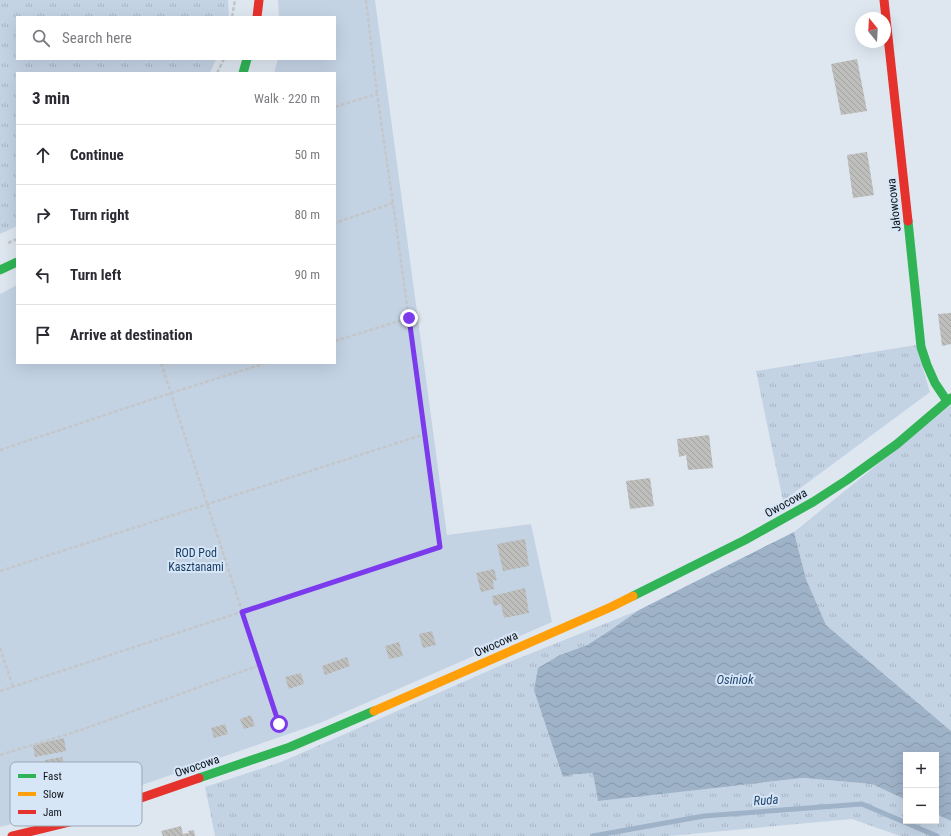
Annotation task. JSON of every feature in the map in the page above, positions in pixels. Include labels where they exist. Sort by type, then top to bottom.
[{"type":"street","points":[[257,16],[259,0]]},
{"type":"street","name":"Jałowcowa","points":[[884,0],[921,347],[935,383],[949,399]]},
{"type":"street","points":[[243,72],[247,60]]},
{"type":"street","points":[[0,270],[16,262]]},
{"type":"street","name":"Owocowa","points":[[142,798],[290,747],[611,607],[745,540],[813,502],[848,480],[897,444],[949,399]]},
{"type":"street","name":"Owocowa","points":[[12,836],[53,826]]},
{"type":"path","points":[[232,16],[235,0]]},
{"type":"path","points":[[0,691],[440,547],[377,94],[366,0]]},
{"type":"path","points":[[218,72],[224,60]]},
{"type":"path","points":[[336,107],[377,94]]},
{"type":"path","points":[[336,223],[393,203]]},
{"type":"path","points":[[336,341],[409,318]]},
{"type":"path","points":[[161,364],[279,724]]},
{"type":"path","points":[[0,450],[263,364]]},
{"type":"path","points":[[0,571],[425,434]]},
{"type":"path","points":[[0,648],[13,687]]},
{"type":"path","points":[[0,755],[80,730],[260,664]]},
{"type":"green space","points":[[0,0],[228,0],[228,16],[16,16],[16,60],[216,60],[210,72],[16,72],[16,226],[0,234]]},
{"type":"green space","name":"ROD Pod Kasztanami","points":[[278,0],[375,0],[447,535],[531,524],[552,622],[320,723],[142,785],[142,762],[10,762],[10,824],[0,827],[0,294],[16,286],[16,364],[336,364],[336,72],[274,72],[278,60],[336,60],[336,16],[279,16]]},
{"type":"green space","points":[[916,345],[930,392],[783,501],[756,371]]},
{"type":"green space","points":[[951,405],[951,731],[826,625],[806,579],[794,532]]},
{"type":"green space","points":[[639,610],[587,645],[560,655],[563,777],[593,772],[598,800],[803,778],[872,784],[903,799],[903,824],[939,824],[939,815],[951,821],[951,836],[900,836],[852,819],[669,836],[215,836],[205,787],[281,762],[504,664]]},
{"type":"water","name":"Osiniok","points":[[794,532],[806,579],[826,625],[951,731],[951,821],[939,815],[939,752],[903,752],[903,799],[872,784],[803,778],[598,801],[593,773],[576,774],[563,777],[534,690],[538,668],[560,655],[587,645],[639,610]]},
{"type":"building","points":[[857,59],[867,111],[841,115],[831,64]]},
{"type":"building","points":[[867,152],[874,195],[853,198],[847,155]]},
{"type":"building","points":[[951,313],[951,344],[942,346],[938,314]]},
{"type":"building","points":[[709,435],[713,468],[688,470],[686,455],[679,457],[677,439]]},
{"type":"building","points":[[650,478],[654,506],[630,509],[626,481]]},
{"type":"building","points":[[525,539],[529,566],[503,571],[497,544]]},
{"type":"building","points":[[494,569],[497,580],[493,581],[494,589],[481,592],[476,573]]},
{"type":"building","points":[[525,588],[529,613],[504,618],[501,604],[494,606],[492,596]]},
{"type":"building","points":[[432,631],[436,645],[423,648],[419,634]]},
{"type":"building","points":[[399,642],[403,656],[389,659],[385,646]]},
{"type":"building","points":[[347,657],[350,666],[325,675],[322,666]]},
{"type":"building","points":[[301,673],[304,684],[289,689],[285,677]]},
{"type":"building","points":[[251,715],[255,726],[244,729],[240,719]]},
{"type":"building","points":[[225,724],[228,734],[214,738],[211,728]]},
{"type":"building","points":[[64,738],[66,751],[35,757],[33,745]]},
{"type":"building","points":[[62,757],[64,762],[45,762],[45,760]]},
{"type":"building","points":[[181,826],[183,834],[194,830],[195,836],[163,836],[161,831]]},
{"type":"waterway","name":"Ruda","points":[[593,836],[704,816],[862,804],[937,836]]},
{"type":"traffic: fast","points":[[243,72],[247,60]]},
{"type":"traffic: fast","points":[[908,221],[921,347],[935,383],[947,401]]},
{"type":"traffic: fast","points":[[0,270],[16,262]]},
{"type":"traffic: fast","points":[[633,596],[745,540],[813,502],[847,480],[897,444],[951,398]]},
{"type":"traffic: fast","points":[[199,778],[290,747],[374,711]]},
{"type":"traffic: slow","points":[[374,711],[633,596]]},
{"type":"traffic: jam","points":[[257,16],[259,0]]},
{"type":"traffic: jam","points":[[884,0],[908,221]]},
{"type":"traffic: jam","points":[[142,798],[199,778]]},
{"type":"traffic: jam","points":[[12,836],[53,826]]},
{"type":"route","points":[[279,724],[242,612],[440,547],[409,318]]}]
